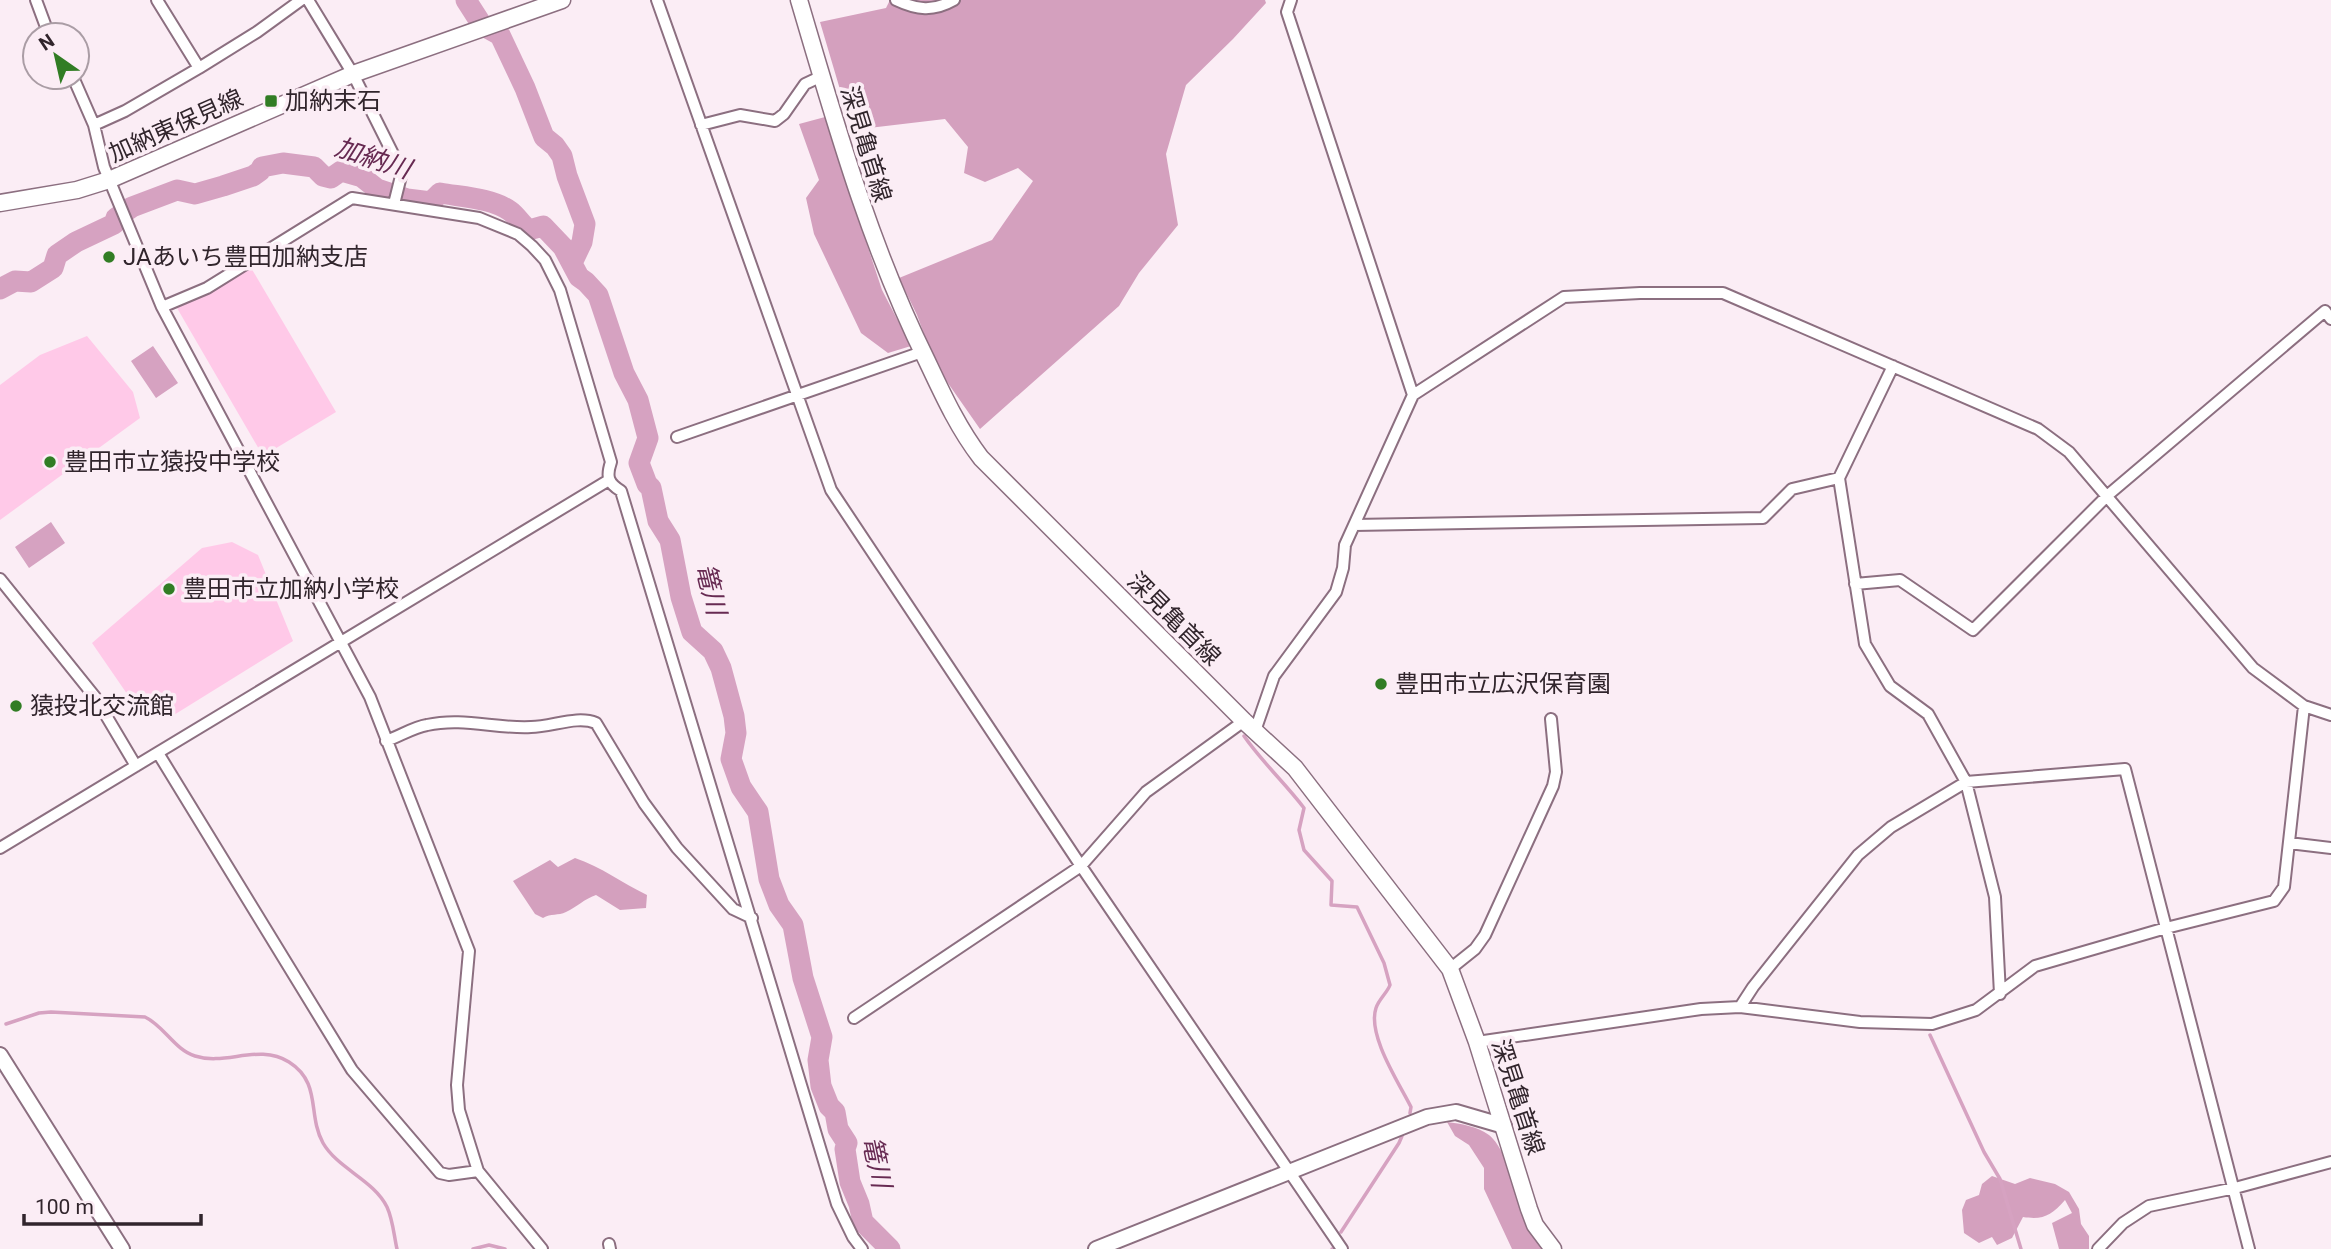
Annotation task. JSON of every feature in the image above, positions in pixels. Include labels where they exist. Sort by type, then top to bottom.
[{"type":"main road","name":"加納東保見線","points":[[0,202],[76,190],[109,180],[353,74],[562,0]]},
{"type":"main road","name":"深見亀首線","points":[[799,0],[877,251],[962,433],[981,458],[1295,768],[1450,969],[1477,1042],[1535,1225],[1553,1249]]},
{"type":"street","points":[[36,0],[44,21]]},
{"type":"street","points":[[157,0],[199,68]]},
{"type":"street","points":[[93,125],[125,111],[199,68],[302,0]]},
{"type":"street","points":[[308,0],[353,74],[402,173],[394,202]]},
{"type":"street","points":[[657,0],[831,490],[1081,866],[1342,1249]]},
{"type":"street","points":[[896,0],[920,9],[934,9],[954,0]]},
{"type":"street","points":[[1291,0],[1287,12],[1413,395]]},
{"type":"street","points":[[701,125],[730,115],[775,121],[784,114],[805,83],[822,76]]},
{"type":"street","points":[[79,91],[125,222],[162,307],[370,697],[469,951],[457,1097],[478,1171],[542,1249]]},
{"type":"street","points":[[162,307],[207,288],[352,198],[394,202],[479,218],[518,234],[545,260],[560,290],[611,462],[607,473],[609,480],[611,485],[621,492],[837,1204],[862,1249]]},
{"type":"street","points":[[853,1018],[1081,866],[1146,792],[1250,726],[1274,676],[1336,592],[1343,568],[1345,545],[1413,395],[1564,297],[1723,292],[2038,429],[2069,452],[2108,495],[2253,668],[2304,706],[2331,715]]},
{"type":"street","points":[[1855,584],[1900,580],[1973,630],[2108,495],[2325,311],[2331,319]]},
{"type":"street","points":[[677,437],[922,352]]},
{"type":"street","points":[[1893,366],[1839,478],[1864,644],[1890,686],[1928,714],[1966,782],[1995,897],[2000,994]]},
{"type":"street","points":[[1354,525],[1763,518],[1792,489],[1839,478]]},
{"type":"street","points":[[0,848],[609,480]]},
{"type":"street","points":[[0,579],[95,698],[136,766]]},
{"type":"street","points":[[1477,1042],[1700,1010],[1741,1007],[1860,1022],[1932,1024],[1976,1010],[2035,966],[2166,928],[2274,901],[2284,887],[2304,706]]},
{"type":"street","points":[[1450,969],[1475,949],[1485,934],[1553,786],[1556,772],[1551,719]]},
{"type":"street","points":[[387,741],[427,725],[455,722],[518,727],[585,720],[596,723],[644,803],[677,848],[733,909],[752,918]]},
{"type":"street","points":[[158,753],[352,1070],[440,1173],[449,1175],[478,1171]]},
{"type":"street","points":[[1741,1007],[1753,987],[1858,855],[1891,827],[1966,782],[2125,769],[2249,1249]]},
{"type":"street","points":[[2289,844],[2331,848]]},
{"type":"street","points":[[0,1055],[122,1249]]},
{"type":"street","points":[[1096,1249],[1427,1117],[1444,1112],[1470,1114],[1504,1126]]},
{"type":"street","points":[[2098,1249],[2123,1223],[2149,1206],[2235,1188],[2331,1162]]},
{"type":"shaded area","points":[[890,0],[1265,0],[1266,3],[1186,85],[1166,154],[1178,225],[1139,273],[1119,306],[980,429],[936,366],[917,315],[899,278],[992,240],[1033,181],[1018,168],[985,182],[964,173],[968,147],[945,119],[852,130],[820,22],[886,8]]},
{"type":"shaded area","points":[[825,117],[882,290],[911,346],[888,353],[861,333],[814,234],[806,198],[819,180],[799,124]]},
{"type":"shaded area","points":[[250,266],[336,412],[263,456],[177,308],[212,291]]},
{"type":"shaded area","points":[[87,336],[133,392],[140,418],[0,520],[0,385],[40,355]]},
{"type":"shaded area","points":[[153,346],[178,383],[156,398],[131,361]]},
{"type":"shaded area","points":[[51,522],[65,543],[29,568],[15,547]]},
{"type":"shaded area","points":[[232,542],[258,555],[293,641],[169,718],[134,704],[92,643],[202,548]]},
{"type":"shaded area","points":[[575,858],[647,895],[646,908],[620,910],[596,895],[563,913],[543,918],[535,914],[513,881],[550,860],[558,867]]},
{"type":"shaded area","points":[[1447,1122],[1479,1129],[1496,1142],[1511,1170],[1544,1249],[1512,1249],[1484,1189],[1484,1168],[1469,1145],[1455,1136]]},
{"type":"shaded area","points":[[1992,1176],[2015,1184],[2030,1178],[2055,1184],[2069,1192],[2079,1209],[2081,1224],[2089,1236],[2089,1249],[2059,1249],[2052,1223],[2072,1213],[2065,1200],[2046,1216],[2023,1217],[2012,1238],[1997,1245],[1992,1237],[1979,1243],[1964,1233],[1962,1210],[1966,1200],[1979,1195],[1982,1184]]},
{"type":"waterway","name":"篭川","points":[[466,0],[482,25],[500,35],[544,137],[562,156],[585,224],[582,242],[572,263]]},
{"type":"waterway","name":"篭川","points":[[0,289],[15,281],[31,282],[53,268],[57,255],[76,242],[114,224],[116,218],[132,207],[177,190],[195,194],[223,186],[253,176],[262,167],[283,163],[314,167],[323,176],[331,178],[341,171],[362,177],[377,189],[407,199],[431,202],[440,193],[495,203],[510,211],[529,230],[543,226],[563,247],[579,277],[598,295],[624,373],[638,400],[648,438],[639,463],[651,488],[658,521],[670,540],[681,597],[692,632],[713,651],[721,668],[736,733],[731,759],[741,787],[758,812],[769,879],[779,905],[793,925],[803,978],[822,1037],[818,1060],[821,1086],[829,1106],[835,1112],[838,1129],[847,1143],[845,1149],[850,1182],[863,1222],[890,1249]]},
{"type":"waterway","points":[[1244,736],[1304,808],[1299,830],[1304,850],[1332,881],[1331,905],[1357,907],[1384,963],[1390,985],[1376,1008],[1376,1031],[1386,1059],[1411,1107],[1410,1113]]},
{"type":"waterway","points":[[6,1024],[39,1013],[51,1012],[145,1017],[181,1049],[195,1056],[219,1058],[266,1054],[289,1062],[306,1079],[323,1143],[338,1160],[374,1189],[387,1207],[397,1249]]},
{"type":"waterway","points":[[1930,1035],[1984,1152],[2000,1179],[2021,1249]]},
{"type":"waterway","points":[[1341,1232],[1402,1136]]},
{"type":"waterway","points":[[473,1249],[489,1245],[505,1249]]},
{"type":"place","name":"加納末石","points":[[271,101]]},
{"type":"place","name":"JAあいち豊田加納支店","points":[[109,257]]},
{"type":"place","name":"豊田市立猿投中学校","points":[[50,462]]},
{"type":"place","name":"豊田市立加納小学校","points":[[169,589]]},
{"type":"place","name":"豊田市立広沢保育園","points":[[1381,684]]},
{"type":"place","name":"猿投北交流館","points":[[16,706]]},
{"type":"water label","name":"加納川","points":[[373,158]]}]
